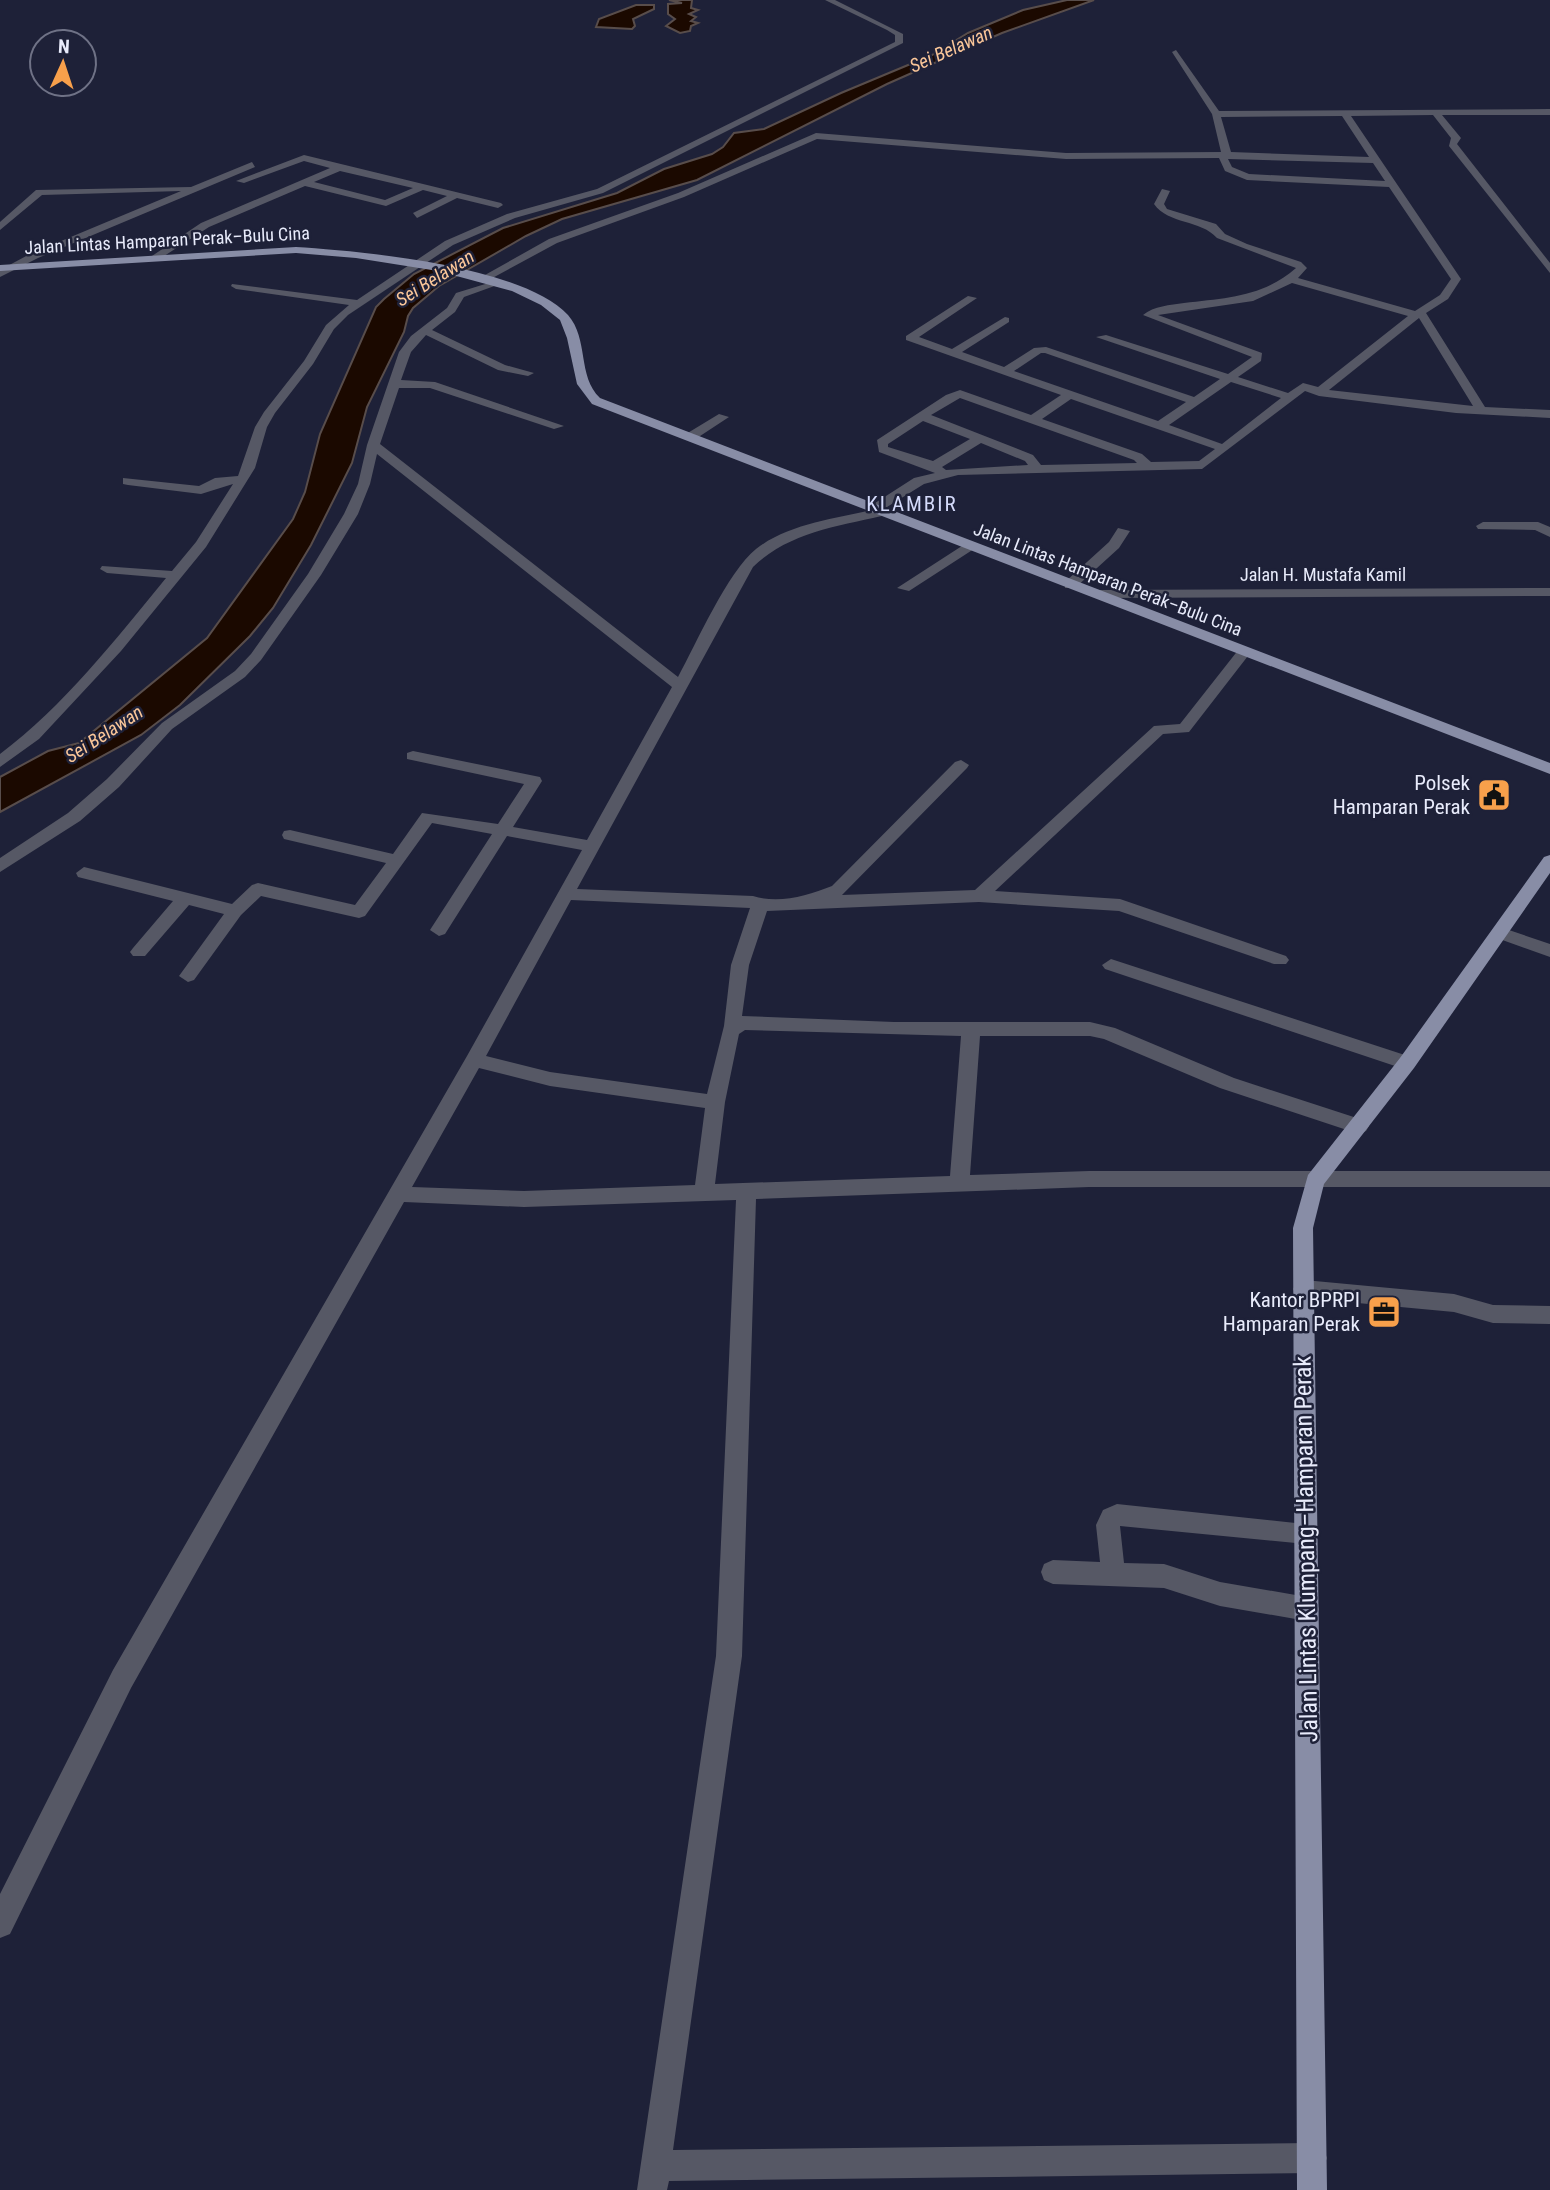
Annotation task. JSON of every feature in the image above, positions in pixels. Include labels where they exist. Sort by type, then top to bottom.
[{"type":"main road","name":"Jalan Lintas Hamparan Perak–Bulu Cina","points":[[5,267],[289,250],[344,252],[417,264],[496,284],[534,298],[563,317],[575,351],[582,386],[590,397],[970,547],[1550,769]]},
{"type":"main road","name":"Jalan Lintas Klumpang–Hamparan Perak","points":[[1312,2190],[1303,1228],[1315,1181],[1407,1063],[1550,861]]},
{"type":"street","points":[[0,762],[23,747],[116,648],[201,544],[249,468],[261,427],[278,400],[309,362],[330,327],[358,303],[417,264],[483,227],[538,207],[600,191],[900,43],[899,34],[890,28],[829,0]]},
{"type":"street","points":[[1176,52],[1216,114],[1228,169],[1247,177],[1393,184]]},
{"type":"street","points":[[1216,114],[1550,112]]},
{"type":"street","points":[[1436,113],[1454,133],[1456,138],[1451,144],[1550,270]]},
{"type":"street","points":[[1319,392],[1418,314],[1444,297],[1456,279],[1345,114]]},
{"type":"street","points":[[478,279],[553,241],[681,195],[816,136],[1066,156],[1225,155],[1376,160]]},
{"type":"street","points":[[276,196],[243,184],[304,158],[498,205]]},
{"type":"street","points":[[0,274],[5,267],[256,163]]},
{"type":"street","points":[[154,258],[205,225],[339,167]]},
{"type":"street","points":[[305,183],[386,203],[423,187]]},
{"type":"street","points":[[0,227],[39,192],[191,189]]},
{"type":"street","points":[[1159,426],[1258,355],[1148,315],[1165,309],[1253,298],[1300,273],[1301,265],[1243,246],[1221,236],[1212,226],[1164,211],[1159,204],[1164,191]]},
{"type":"street","points":[[417,215],[456,195]]},
{"type":"street","points":[[1291,279],[1418,314],[1482,411]]},
{"type":"street","points":[[0,866],[74,817],[113,783],[167,726],[250,664],[314,575],[351,514],[364,485],[373,445],[405,352],[424,330],[450,310],[460,295],[476,287],[496,284]]},
{"type":"street","points":[[236,286],[358,303]]},
{"type":"street","points":[[972,298],[909,337],[1223,448]]},
{"type":"street","points":[[953,353],[1005,320]]},
{"type":"street","points":[[424,330],[502,368],[528,373]]},
{"type":"street","points":[[1102,337],[1288,397]]},
{"type":"street","points":[[1006,371],[1038,350],[1046,350],[1194,401]]},
{"type":"street","points":[[395,384],[431,384],[558,426]]},
{"type":"street","points":[[1148,467],[1138,457],[960,394],[886,438],[881,446],[939,470],[1036,467],[1148,467],[1202,465],[1303,387],[1319,392],[1482,411],[1550,414]]},
{"type":"street","points":[[1034,419],[1070,394]]},
{"type":"street","points":[[922,416],[1029,458],[1036,467]]},
{"type":"street","points":[[691,437],[723,417]]},
{"type":"street","points":[[0,1924],[122,1679],[474,1060],[747,565],[761,551],[788,537],[881,510],[979,439]]},
{"type":"street","points":[[373,445],[680,686]]},
{"type":"street","points":[[128,481],[201,490],[220,481],[242,479]]},
{"type":"street","points":[[1483,526],[1538,526],[1550,533]]},
{"type":"street","points":[[1070,585],[1114,545],[1123,531]]},
{"type":"street","points":[[904,588],[970,547]]},
{"type":"street","points":[[107,569],[175,575]]},
{"type":"street","name":"Jalan H. Mustafa Kamil","points":[[1096,594],[1550,592]]},
{"type":"street","points":[[979,897],[1158,729],[1184,729],[1244,652]]},
{"type":"street","points":[[413,756],[533,780],[505,830],[439,930]]},
{"type":"street","points":[[809,902],[832,894],[844,884],[961,765]]},
{"type":"street","points":[[188,976],[235,911],[257,889],[359,911],[428,817],[591,846]]},
{"type":"street","points":[[290,835],[396,860]]},
{"type":"street","points":[[84,873],[235,911]]},
{"type":"street","points":[[565,894],[754,902],[760,906],[979,897],[1120,905],[1280,960]]},
{"type":"street","points":[[139,952],[186,899]]},
{"type":"street","points":[[704,1194],[715,1102],[733,1027],[733,993],[740,954],[760,906]]},
{"type":"street","points":[[1500,933],[1550,951]]},
{"type":"street","points":[[1111,965],[1407,1063]]},
{"type":"street","points":[[733,1027],[743,1023],[1098,1030],[1227,1083],[1359,1126]]},
{"type":"street","points":[[959,1184],[971,1029]]},
{"type":"street","points":[[474,1060],[550,1079],[715,1102]]},
{"type":"street","points":[[397,1194],[524,1199],[1089,1179],[1550,1180]]},
{"type":"street","points":[[746,1192],[729,1656],[654,2178],[1312,2158]]},
{"type":"street","points":[[1304,1289],[1454,1303],[1493,1314],[1550,1315]]},
{"type":"street","points":[[1113,1574],[1108,1525],[1111,1518],[1117,1515],[1306,1533]]},
{"type":"street","points":[[1053,1572],[1164,1576],[1220,1594],[1307,1609]]},
{"type":"water","points":[[669,0],[692,0],[691,8],[698,10],[689,14],[696,17],[691,21],[698,23],[691,26],[690,31],[680,33],[666,26],[675,19],[668,14],[668,4],[682,3]]},
{"type":"water","name":"Sei Belawan","points":[[1067,0],[1094,0],[1002,33],[887,84],[697,180],[562,219],[526,236],[439,286],[413,308],[408,316],[404,332],[367,407],[352,463],[311,545],[273,608],[250,636],[180,705],[141,735],[0,812],[0,777],[48,751],[79,743],[207,638],[293,519],[305,492],[320,434],[376,307],[414,274],[503,228],[617,193],[664,169],[712,154],[723,147],[734,133],[764,129],[932,55],[968,33],[1023,10]]},
{"type":"water","points":[[636,5],[654,5],[654,9],[633,19],[635,26],[632,29],[596,27],[599,19]]},
{"type":"place","name":"Polsek Hamparan Perak","points":[[1494,795]]},
{"type":"place","name":"Kantor BPRPI Hamparan Perak","points":[[1384,1312]]},
{"type":"district","name":"KLAMBIR","points":[[912,504]]}]
